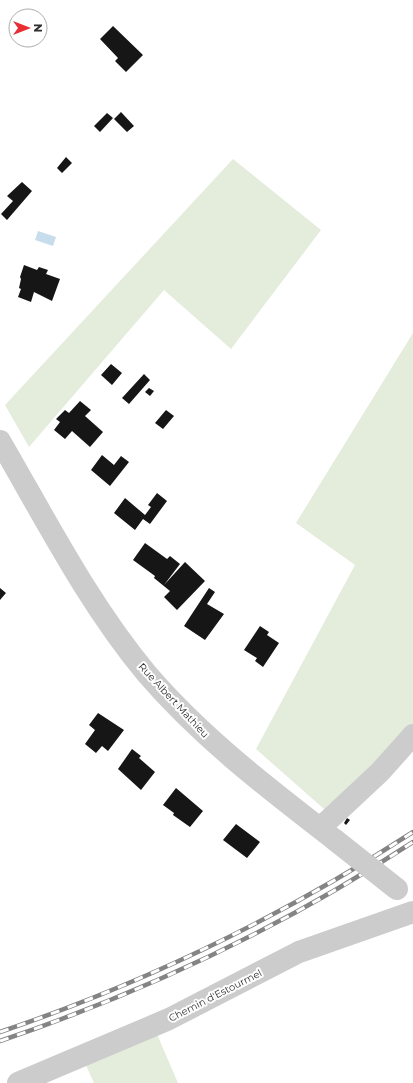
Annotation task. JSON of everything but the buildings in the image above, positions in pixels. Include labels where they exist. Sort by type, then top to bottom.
[{"type":"street","name":"Rue Albert Mathieu","points":[[0,441],[88,591],[136,660],[182,712],[208,738],[260,782],[405,895]]},
{"type":"street","points":[[327,834],[413,735]]},
{"type":"street","name":"Chemin d'Estourmel","points":[[18,1083],[169,1018],[298,952],[413,912]]},
{"type":"green space","points":[[233,159],[321,230],[231,349],[164,290],[29,447],[5,405]]},
{"type":"green space","points":[[413,333],[413,746],[381,760],[324,809],[256,749],[355,565],[296,523]]},
{"type":"green space","points":[[156,1032],[178,1083],[94,1083],[85,1063]]},
{"type":"water","points":[[38,231],[56,237],[53,246],[35,240]]},
{"type":"railway","points":[[0,1032],[108,992],[213,945],[315,891],[413,832]]},
{"type":"railway","points":[[0,1041],[108,1001],[213,955],[315,902],[413,842]]}]
